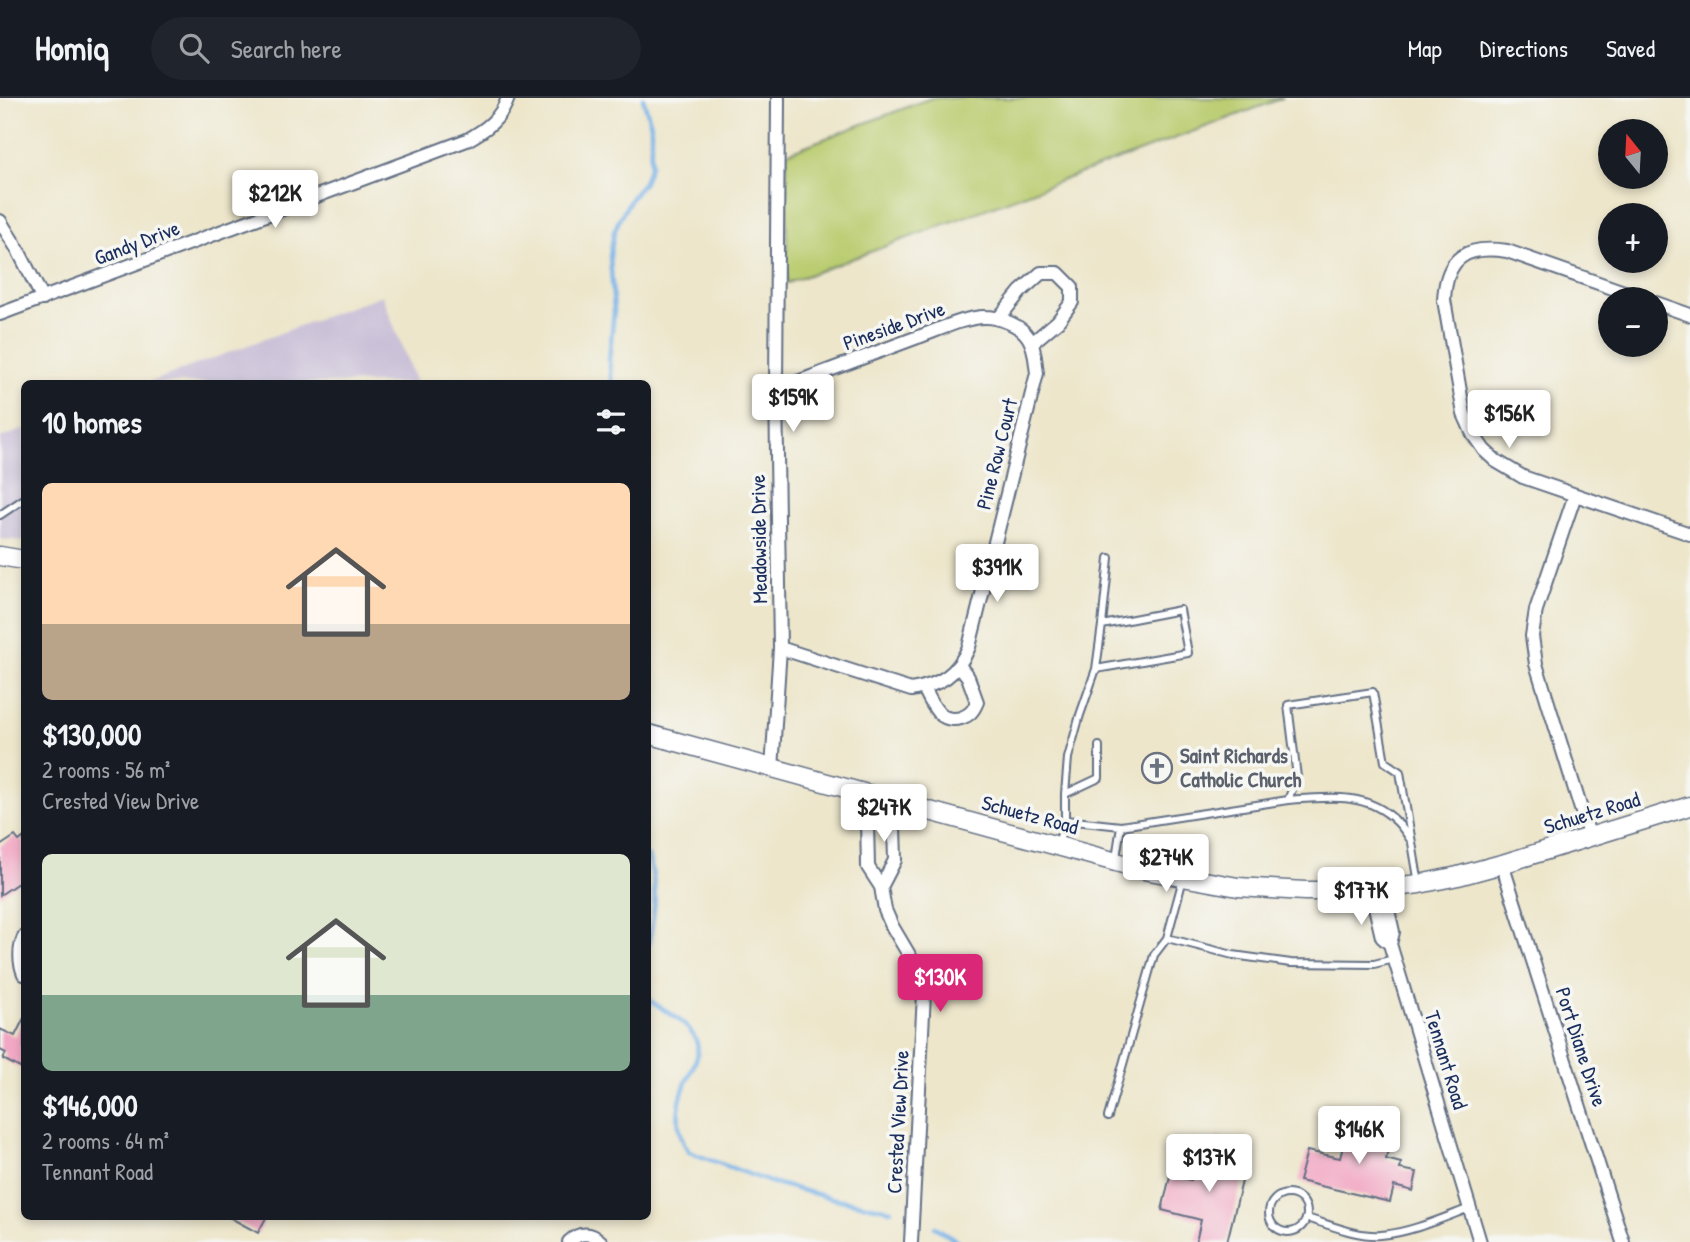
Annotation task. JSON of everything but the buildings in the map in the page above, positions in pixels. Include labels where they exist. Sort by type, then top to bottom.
[{"type":"main road","points":[[0,556],[21,560]]},
{"type":"main road","name":"Schuetz Road","points":[[651,735],[1115,862],[1184,878],[1251,888],[1306,891],[1377,889],[1419,884],[1502,864],[1690,806]]},
{"type":"street","name":"Gandy Drive","points":[[0,314],[467,140],[487,128],[504,109],[508,98]]},
{"type":"street","name":"Meadowside Drive","points":[[772,769],[780,648],[776,390],[778,98]]},
{"type":"street","points":[[0,221],[43,299]]},
{"type":"street","points":[[1610,287],[1507,251],[1489,248],[1475,250],[1463,256],[1449,269],[1444,300],[1465,414],[1473,434],[1484,450],[1509,470],[1690,534]]},
{"type":"street","points":[[1041,273],[1058,273],[1072,287],[1072,302],[1058,321],[1028,338],[1018,327],[998,319],[1020,292],[1041,273]]},
{"type":"street","points":[[1668,307],[1690,315]]},
{"type":"street","name":"Pineside Drive","points":[[776,390],[974,318],[998,319]]},
{"type":"street","name":"Pine Row Court","points":[[959,665],[969,647],[1037,373],[1028,338]]},
{"type":"street","points":[[1575,495],[1536,610],[1532,648],[1590,838]]},
{"type":"street","points":[[780,648],[911,690],[929,687],[947,678],[959,665],[968,677],[977,702],[973,711],[964,717],[950,720],[942,717],[932,706],[924,688]]},
{"type":"street","points":[[881,887],[895,860],[894,826],[888,801]]},
{"type":"street","name":"Crested View Drive","points":[[888,801],[867,820],[868,867],[881,887],[885,909],[892,926],[918,970],[924,994],[911,1242]]},
{"type":"street","name":"Port Diane Drive","points":[[1502,864],[1623,1242]]},
{"type":"street","name":"Tennant Road","points":[[1377,889],[1382,937],[1390,944],[1480,1242]]},
{"type":"street","points":[[569,1242],[584,1234],[596,1237],[601,1242]]},
{"type":"lane","points":[[0,515],[21,501]]},
{"type":"lane","points":[[1058,846],[1065,820],[1068,758],[1096,669],[1109,558]]},
{"type":"lane","points":[[1096,669],[1188,653],[1181,610],[1102,625]]},
{"type":"lane","points":[[1288,800],[1297,777],[1288,705],[1373,692],[1385,762],[1400,772],[1419,884]]},
{"type":"lane","points":[[1065,794],[1099,778],[1099,746]]},
{"type":"lane","points":[[1065,820],[1121,826],[1288,800],[1352,797],[1377,806],[1396,821],[1412,841]]},
{"type":"lane","points":[[1115,862],[1121,826]]},
{"type":"lane","points":[[1108,1116],[1154,955],[1167,938],[1184,878]]},
{"type":"lane","points":[[1167,938],[1233,955],[1290,963],[1374,964],[1394,959]]},
{"type":"lane","points":[[1290,1195],[1301,1200],[1307,1212],[1306,1218],[1294,1231],[1282,1231],[1272,1224],[1270,1207],[1278,1197],[1290,1195]]},
{"type":"lane","points":[[1306,1218],[1358,1233],[1379,1236],[1403,1231],[1470,1208]]},
{"type":"shaded area","points":[[382,295],[415,380],[155,380]]},
{"type":"shaded area","points":[[21,430],[21,541],[0,539],[0,438]]},
{"type":"green space","points":[[931,98],[1283,98],[787,283],[787,153]]},
{"type":"waterway","points":[[612,380],[609,360],[614,311],[610,256],[614,232],[620,218],[644,182],[650,166],[651,125],[643,98]]},
{"type":"waterway","points":[[651,868],[655,901],[651,928]]},
{"type":"waterway","points":[[651,1001],[685,1025],[698,1048],[682,1094],[678,1119],[681,1136],[689,1152],[770,1182],[891,1210]]},
{"type":"waterway","points":[[935,1227],[959,1242]]},
{"type":"place","name":"Saint Richards Catholic Church","points":[[1157,768]]}]
